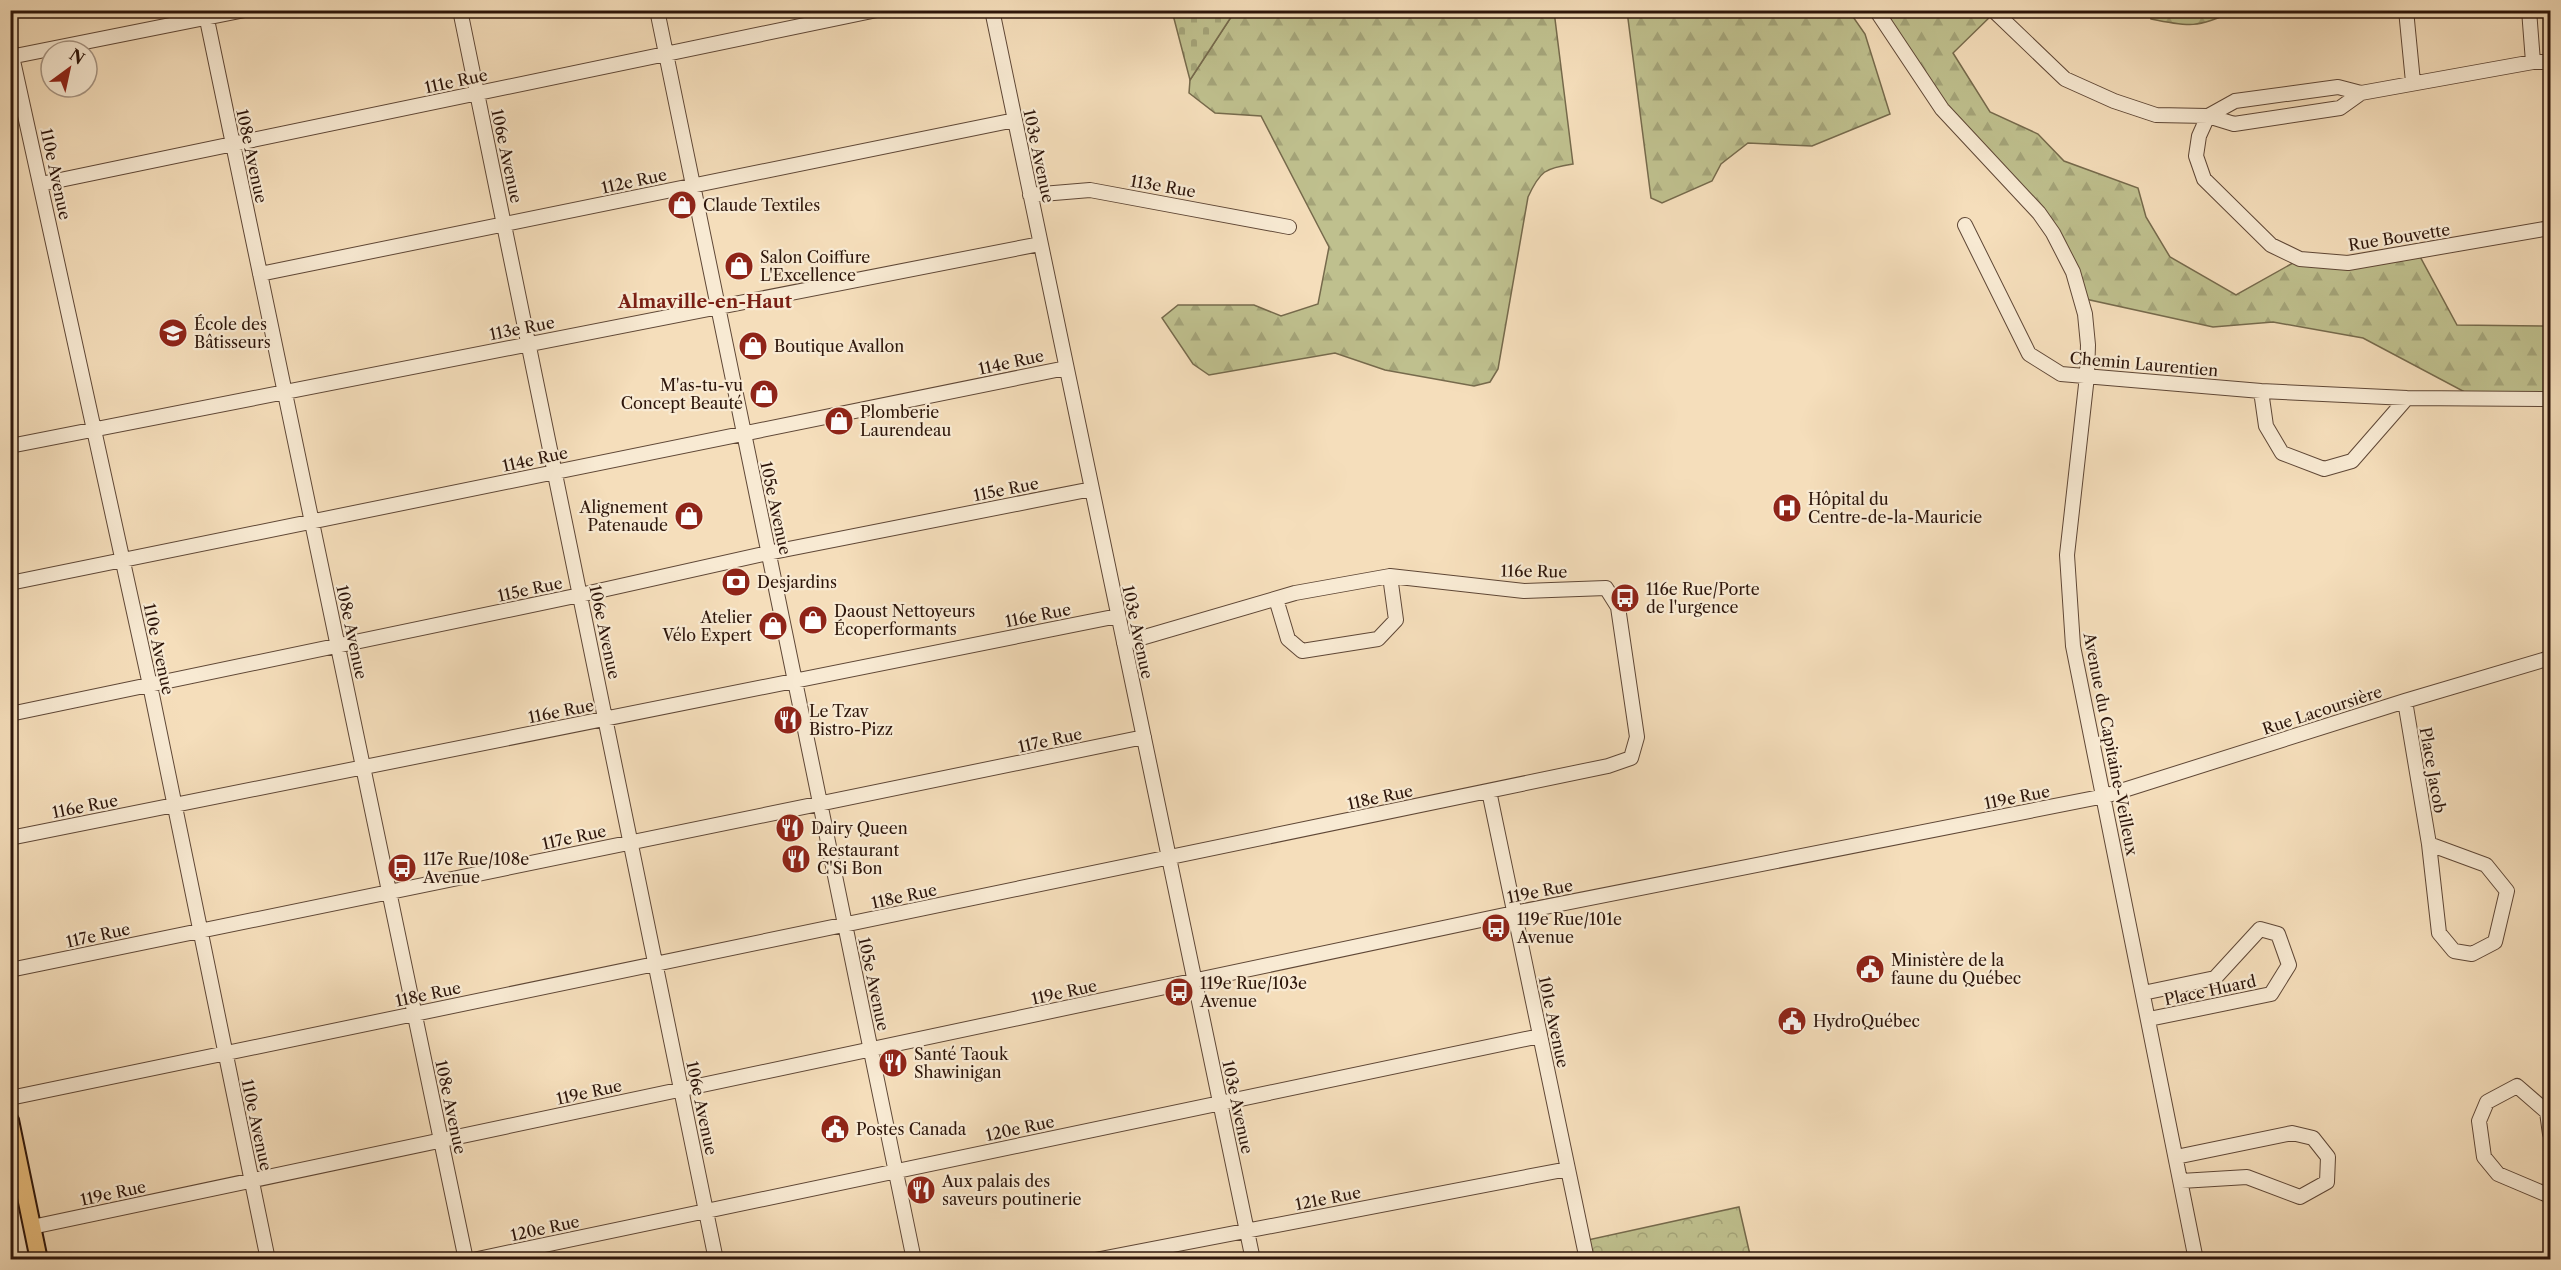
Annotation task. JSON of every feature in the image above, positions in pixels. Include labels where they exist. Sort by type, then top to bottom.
[{"type":"main road","points":[[10,1120],[39,1260]]},
{"type":"street","points":[[11,54],[206,14],[245,10]]},
{"type":"street","name":"106e Avenue","points":[[460,10],[716,1260]]},
{"type":"street","name":"105e Avenue","points":[[657,10],[914,1260]]},
{"type":"street","name":"111e Rue","points":[[41,184],[877,10]]},
{"type":"street","name":"103e Avenue","points":[[992,10],[1253,1260]]},
{"type":"street","points":[[1993,10],[2066,79],[2114,101],[2156,115],[2208,116],[2234,124],[2340,108],[2361,93],[2413,82],[2533,62],[2550,62]]},
{"type":"street","points":[[2406,10],[2413,82]]},
{"type":"street","points":[[2529,10],[2533,62]]},
{"type":"street","name":"Avenue du Capitaine-Veilleux","points":[[1879,11],[1942,109],[2023,195],[2053,232],[2073,272],[2085,314],[2087,376],[2067,555],[2073,646],[2196,1260]]},
{"type":"street","name":"108e Avenue","points":[[206,14],[466,1260]]},
{"type":"street","name":"110e Avenue","points":[[11,54],[150,685],[268,1260]]},
{"type":"street","points":[[2208,116],[2235,101],[2338,87],[2361,93]]},
{"type":"street","name":"Rue Bouvette","points":[[2208,116],[2199,136],[2196,156],[2204,180],[2271,244],[2300,259],[2348,263],[2550,228]]},
{"type":"street","name":"112e Rue","points":[[260,274],[1015,120]]},
{"type":"street","name":"113e Rue","points":[[1030,195],[1090,190],[1289,226]]},
{"type":"street","name":"Chemin Laurentien","points":[[1965,225],[2029,354],[2061,374],[2261,391],[2408,398],[2550,399]]},
{"type":"street","name":"113e Rue","points":[[10,446],[1041,244]]},
{"type":"street","name":"114e Rue","points":[[10,583],[1066,368]]},
{"type":"street","points":[[2261,391],[2266,426],[2282,453],[2324,469],[2352,461],[2408,398]]},
{"type":"street","name":"115e Rue","points":[[10,714],[580,595],[768,553],[1092,489]]},
{"type":"street","points":[[1276,599],[1288,639],[1302,651],[1378,639],[1396,620],[1390,576]]},
{"type":"street","name":"116e Rue","points":[[1124,643],[1276,599],[1390,576],[1524,591],[1606,588]]},
{"type":"street","name":"118e Rue","points":[[10,1098],[1608,766],[1631,758],[1636,737],[1618,607],[1606,588]]},
{"type":"street","name":"116e Rue","points":[[10,838],[1118,616]]},
{"type":"street","name":"Rue Lacoursière","points":[[2104,796],[2404,701],[2550,658]]},
{"type":"street","name":"Place Jacob","points":[[2404,701],[2429,844],[2439,933],[2454,951],[2472,954],[2495,942],[2507,891],[2486,865],[2429,844]]},
{"type":"street","name":"117e Rue","points":[[10,970],[1144,738]]},
{"type":"street","name":"101e Avenue","points":[[1489,791],[1587,1260]]},
{"type":"street","name":"119e Rue","points":[[32,1227],[1514,913],[2104,796]]},
{"type":"street","name":"Place Huard","points":[[2143,993],[2215,978],[2260,929],[2278,934],[2289,965],[2271,994],[2148,1019]]},
{"type":"street","name":"120e Rue","points":[[473,1260],[1540,1036]]},
{"type":"street","points":[[2550,1134],[2547,1112],[2517,1086],[2487,1102],[2479,1121],[2484,1157],[2498,1174],[2550,1196]]},
{"type":"street","points":[[2176,1156],[2292,1132],[2313,1138],[2328,1157],[2327,1182],[2300,1197],[2247,1177],[2181,1181]]},
{"type":"street","name":"121e Rue","points":[[1095,1260],[1568,1169]]},
{"type":"green space","points":[[1882,10],[1995,12],[1953,53],[1990,112],[2038,134],[2064,161],[2138,188],[2146,217],[2170,257],[2236,295],[2300,259],[2348,263],[2417,251],[2457,325],[2550,326],[2550,399],[2476,398],[2363,338],[2273,322],[2213,327],[2081,298],[2064,253],[1968,138]]},
{"type":"green space","points":[[2149,10],[2234,11],[2202,23],[2175,24],[2151,19]]},
{"type":"green space","points":[[1172,11],[1235,11],[1190,80]]},
{"type":"green space","points":[[1235,11],[1554,11],[1573,164],[1544,172],[1536,181],[1528,197],[1498,369],[1490,382],[1474,386],[1385,370],[1335,353],[1209,375],[1193,364],[1162,318],[1178,305],[1254,305],[1281,316],[1318,304],[1329,247],[1261,116],[1215,113],[1189,93],[1190,80]]},
{"type":"green space","points":[[1627,11],[1849,11],[1865,34],[1890,114],[1812,146],[1748,143],[1721,164],[1712,181],[1662,203],[1651,198]]},
{"type":"green space","points":[[1739,1207],[1751,1259],[1587,1259],[1583,1241]]},
{"type":"place","name":"Claude Textiles","points":[[682,205]]},
{"type":"place","name":"Salon Coiffure L'Excellence","points":[[739,266]]},
{"type":"place","name":"École des Bâtisseurs","points":[[173,333]]},
{"type":"place","name":"Boutique Avallon","points":[[753,346]]},
{"type":"place","name":"M'as-tu-vu Concept Beauté","points":[[764,394]]},
{"type":"place","name":"Plomberie Laurendeau","points":[[839,421]]},
{"type":"place","name":"Hôpital du Centre-de-la-Mauricie","points":[[1787,508]]},
{"type":"place","name":"Alignement Patenaude","points":[[689,516]]},
{"type":"place","name":"Desjardins","points":[[736,582]]},
{"type":"place","name":"116e Rue/Porte de l'urgence","points":[[1625,598]]},
{"type":"place","name":"Daoust Nettoyeurs Écoperformants","points":[[813,620]]},
{"type":"place","name":"Atelier Vélo Expert","points":[[773,626]]},
{"type":"place","name":"Le Tzav Bistro-Pizz","points":[[788,720]]},
{"type":"place","name":"Dairy Queen","points":[[790,828]]},
{"type":"place","name":"Restaurant C'Si Bon","points":[[796,859]]},
{"type":"place","name":"117e Rue/108e Avenue","points":[[402,868]]},
{"type":"place","name":"119e Rue/101e Avenue","points":[[1496,928]]},
{"type":"place","name":"Ministère de la faune du Québec","points":[[1870,969]]},
{"type":"place","name":"119e Rue/103e Avenue","points":[[1179,992]]},
{"type":"place","name":"HydroQuébec","points":[[1792,1021]]},
{"type":"place","name":"Santé Taouk Shawinigan","points":[[893,1063]]},
{"type":"place","name":"Postes Canada","points":[[835,1129]]},
{"type":"place","name":"Aux palais des saveurs poutinerie","points":[[921,1190]]},
{"type":"district","name":"Almaville-en-Haut","points":[[705,302]]}]
